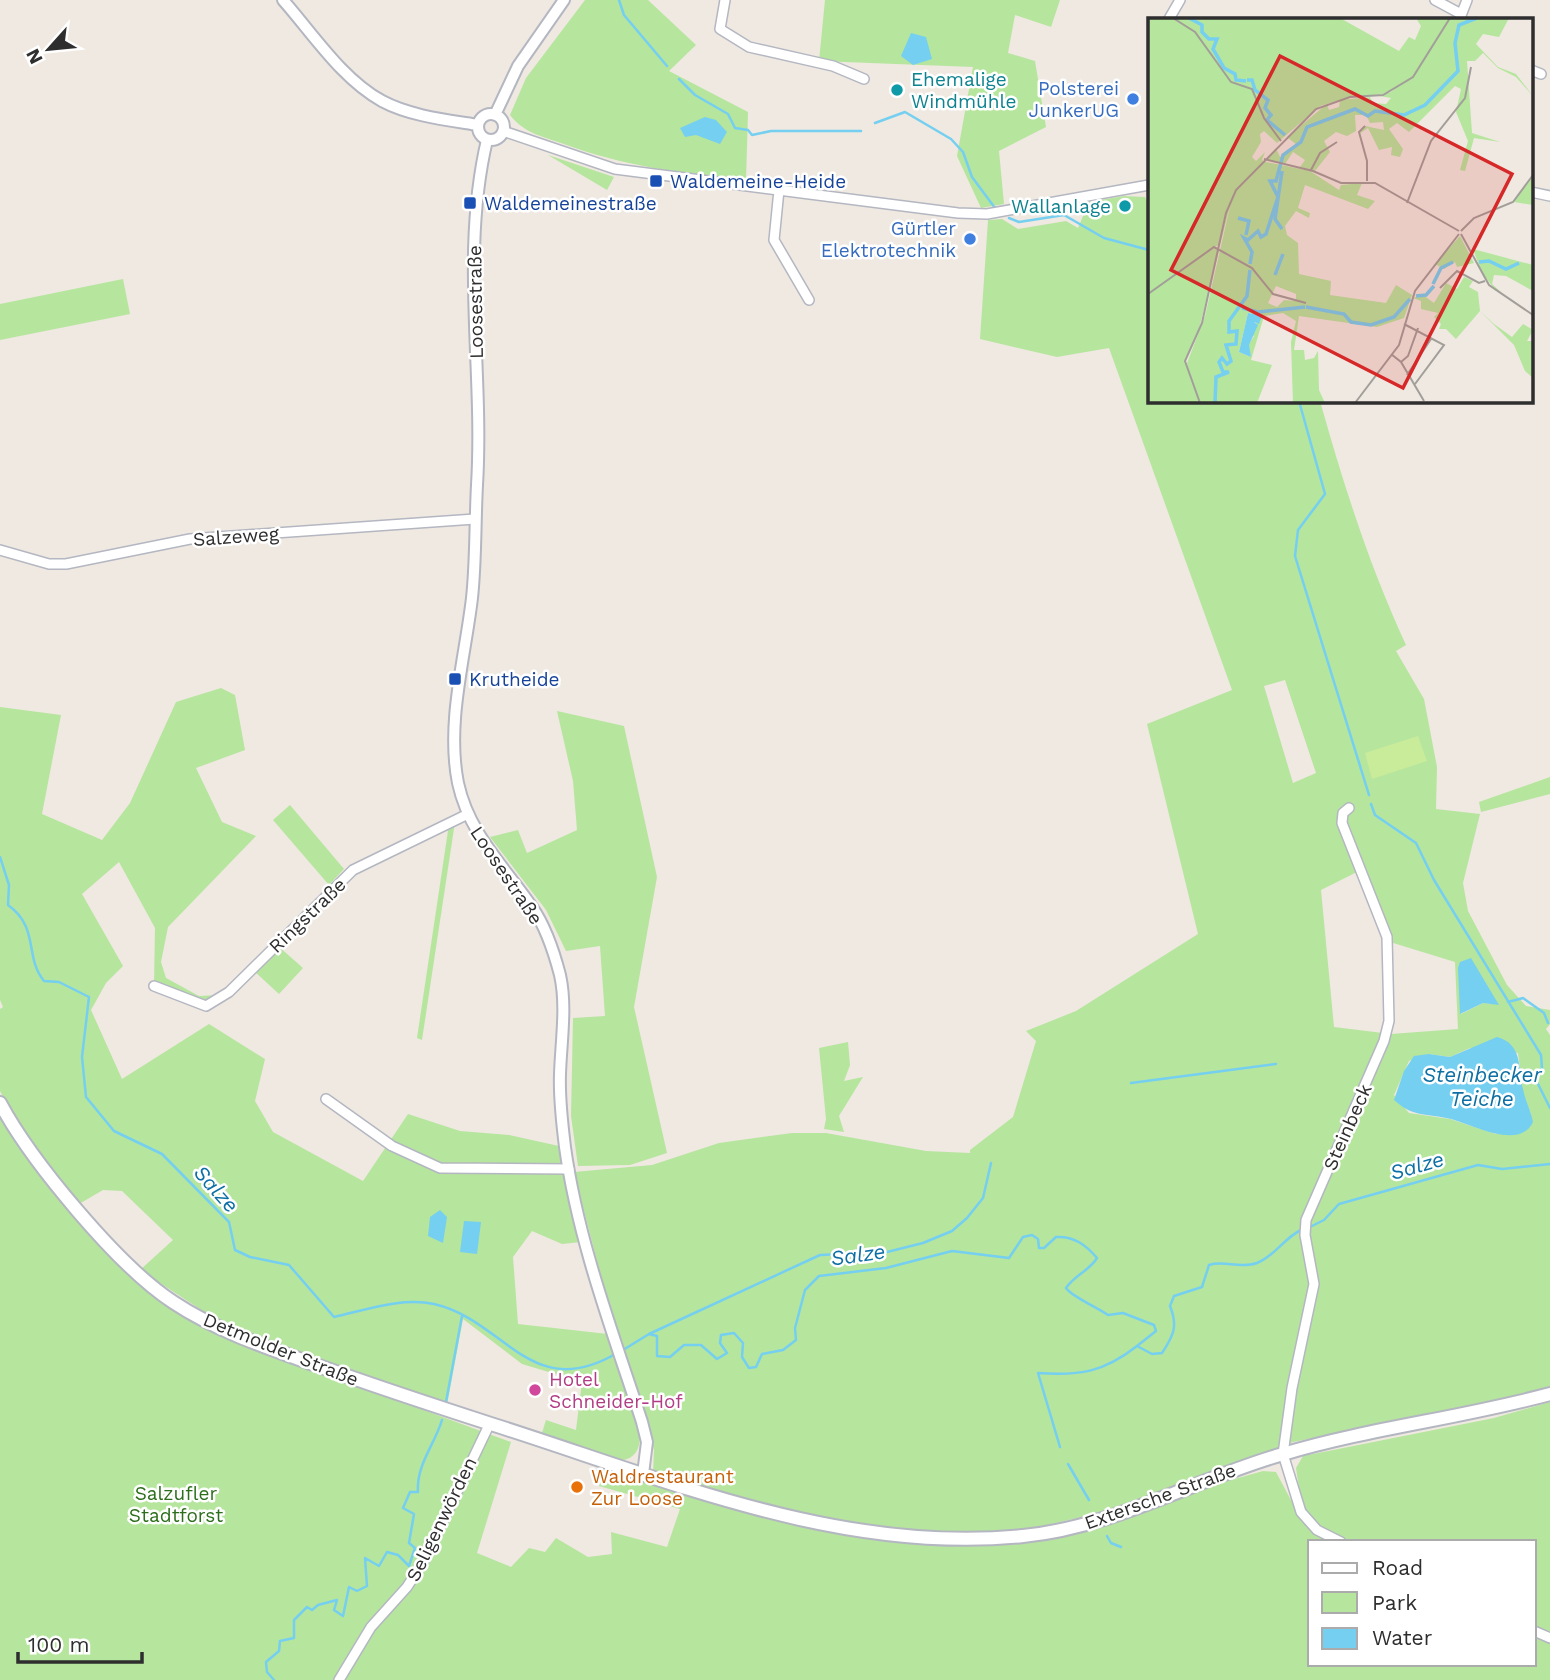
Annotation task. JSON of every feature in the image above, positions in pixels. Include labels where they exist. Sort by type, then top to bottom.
[{"type":"main road","name":"Detmolder Straße","points":[[0,1103],[33,1155],[69,1198],[131,1268],[170,1300],[201,1319],[284,1354],[444,1409]]},
{"type":"main road","name":"Extersche Straße","points":[[444,1409],[643,1474],[814,1522],[899,1538],[956,1539],[1019,1537],[1082,1525],[1161,1500],[1283,1454],[1485,1411],[1550,1394]]},
{"type":"street","points":[[283,0],[353,79],[383,101],[402,109],[478,125]]},
{"type":"street","points":[[495,115],[517,66],[564,0]]},
{"type":"street","points":[[725,0],[720,29],[749,47],[833,66],[864,79]]},
{"type":"street","points":[[1170,18],[1181,0]]},
{"type":"street","points":[[1434,0],[1460,17],[1467,0]]},
{"type":"street","points":[[1532,70],[1541,74]]},
{"type":"street","points":[[495,115],[503,121],[503,131],[497,139],[487,140],[480,134],[478,125],[484,116],[495,115]]},
{"type":"street","points":[[503,131],[615,169],[881,205],[987,214],[1148,185]]},
{"type":"street","name":"Loosestraße","points":[[487,140],[478,176],[474,222],[478,480],[472,594],[454,740],[458,781],[467,814],[494,859],[533,909],[555,957],[561,980],[563,1010],[561,1110],[569,1169],[615,1338],[647,1442],[643,1474]]},
{"type":"street","points":[[779,190],[774,240],[808,300]]},
{"type":"street","points":[[1532,192],[1550,196]]},
{"type":"street","name":"Salzeweg","points":[[0,550],[49,564],[66,564],[190,539],[475,519]]},
{"type":"street","name":"Steinbeck","points":[[1283,1454],[1292,1388],[1314,1284],[1304,1235],[1306,1220],[1384,1041],[1390,1021],[1387,937],[1342,823],[1343,813],[1349,808]]},
{"type":"street","name":"Ringstraße","points":[[154,986],[206,1006],[229,992],[353,870],[467,814]]},
{"type":"street","points":[[326,1099],[392,1146],[440,1168],[569,1169]]},
{"type":"street","name":"Seligenwörden","points":[[340,1680],[371,1627],[407,1587],[425,1559],[490,1423]]},
{"type":"street","points":[[1283,1454],[1301,1512],[1317,1530],[1337,1540]]},
{"type":"green space","points":[[585,0],[648,0],[696,45],[669,71],[748,112],[746,181],[652,168],[608,158],[539,136],[515,121],[510,115],[526,78]]},
{"type":"green space","points":[[825,0],[1060,0],[1051,27],[1015,15],[1008,53],[1035,61],[1046,127],[999,151],[1004,204],[981,208],[957,156],[973,67],[819,61]]},
{"type":"green space","points":[[548,155],[614,177],[607,190]]},
{"type":"green space","points":[[1124,196],[1145,197],[1148,204],[1148,402],[1320,402],[1358,525],[1406,645],[1396,651],[1424,699],[1437,767],[1436,809],[1480,814],[1463,883],[1468,911],[1507,985],[1526,1006],[1550,1010],[1550,1024],[1546,1029],[1550,1035],[1550,1387],[1483,1404],[1293,1442],[1115,1509],[1018,1532],[956,1536],[815,1520],[653,1475],[654,1450],[604,1288],[574,1172],[652,1165],[719,1143],[792,1133],[826,1133],[926,1151],[970,1153],[970,1150],[1013,1117],[1036,1041],[1026,1031],[1076,1011],[1198,934],[1147,724],[1232,690],[1109,348],[1057,357],[980,339],[988,220],[1002,219],[1018,229],[1066,221],[1078,228],[1089,202]],"holes":[[[1285,680],[1316,773],[1293,783],[1264,686]],[[1359,871],[1390,942],[1455,962],[1458,1029],[1391,1034],[1334,1027],[1321,890]],[[1460,962],[1498,1004],[1483,1003],[1461,1014]],[[1470,1048],[1518,1053],[1523,1093],[1531,1115],[1496,1134],[1450,1119],[1409,1113],[1394,1095],[1409,1061],[1429,1054],[1450,1057]]]},
{"type":"green space","points":[[123,279],[130,314],[0,340],[0,304]]},
{"type":"green space","points":[[221,688],[235,695],[245,750],[196,768],[222,822],[256,836],[168,927],[161,962],[166,978],[199,996],[221,995],[206,1002],[154,984],[155,928],[119,862],[82,894],[123,966],[106,983],[91,1010],[122,1079],[209,1024],[265,1059],[255,1101],[273,1132],[363,1181],[408,1114],[460,1131],[509,1135],[559,1146],[581,1242],[562,1244],[532,1231],[513,1257],[518,1324],[608,1334],[640,1435],[636,1452],[629,1458],[613,1460],[541,1436],[546,1420],[576,1430],[582,1382],[522,1364],[463,1319],[447,1405],[223,1324],[140,1270],[173,1240],[122,1191],[103,1190],[79,1204],[17,1123],[0,1091],[0,1009],[3,1007],[0,1000],[0,707],[61,715],[42,814],[102,840],[130,803],[176,702]]},
{"type":"green space","points":[[557,711],[624,726],[657,877],[634,1007],[667,1153],[630,1165],[578,1166],[571,1116],[573,1018],[605,1016],[600,946],[566,951],[546,910],[490,837],[518,830],[527,853],[577,830],[573,781]]},
{"type":"green space","points":[[1418,736],[1427,761],[1372,779],[1365,753]]},
{"type":"green space","points":[[1550,777],[1550,794],[1481,812],[1479,802]]},
{"type":"green space","points":[[290,805],[344,869],[329,885],[273,820]]},
{"type":"green space","points":[[455,822],[422,1040],[417,1038],[449,824]]},
{"type":"green space","points":[[277,945],[303,968],[279,994],[253,970]]},
{"type":"green space","points":[[848,1042],[850,1065],[844,1081],[863,1077],[839,1116],[844,1132],[824,1129],[826,1119],[819,1048]]},
{"type":"green space","name":"Salzufler Stadtforst","points":[[0,1111],[17,1139],[170,1304],[342,1380],[511,1442],[477,1553],[511,1567],[529,1548],[545,1552],[556,1538],[588,1557],[612,1554],[611,1532],[667,1547],[680,1509],[599,1486],[605,1469],[644,1481],[648,1479],[906,1541],[1026,1543],[1086,1532],[1217,1484],[1263,1471],[1276,1472],[1293,1504],[1301,1501],[1296,1468],[1303,1456],[1494,1418],[1550,1402],[1550,1680],[0,1680]]},
{"type":"water","points":[[911,33],[926,37],[932,59],[913,65],[901,56]]},
{"type":"water","points":[[705,117],[716,120],[727,132],[720,144],[696,135],[685,137],[680,128]]},
{"type":"water","points":[[1471,958],[1499,1005],[1483,1003],[1460,1014],[1458,968],[1460,962]]},
{"type":"water","name":"Steinbecker Teiche","points":[[1497,1037],[1511,1045],[1518,1058],[1524,1093],[1533,1122],[1527,1130],[1518,1134],[1495,1133],[1451,1119],[1414,1112],[1394,1100],[1404,1071],[1414,1056],[1429,1054],[1450,1057]]},
{"type":"water","points":[[440,1210],[447,1217],[443,1243],[428,1236],[430,1217]]},
{"type":"water","points":[[464,1221],[481,1222],[477,1254],[460,1252]]},
{"type":"waterway","points":[[619,0],[624,15],[667,66]]},
{"type":"waterway","points":[[679,79],[695,95],[728,114],[735,128],[748,130],[752,135],[771,131],[861,131]]},
{"type":"waterway","points":[[875,123],[905,112],[951,139],[963,152],[972,177],[995,208]]},
{"type":"waterway","points":[[1009,218],[1019,222],[1064,215],[1104,238],[1148,250]]},
{"type":"waterway","points":[[1299,402],[1325,494],[1298,530],[1295,556],[1369,795]]},
{"type":"waterway","points":[[1371,804],[1375,815],[1416,843],[1434,880],[1541,1055],[1542,1068],[1536,1080],[1550,1108]]},
{"type":"waterway","name":"Salze","points":[[0,857],[9,885],[8,905],[24,923],[38,972],[44,981],[59,982],[89,997],[82,1057],[86,1097],[114,1131],[162,1154],[229,1222],[235,1250],[250,1257],[289,1265],[334,1317],[384,1305],[422,1302],[459,1313],[520,1354],[540,1364],[562,1369],[587,1366],[617,1353]]},
{"type":"waterway","points":[[1508,1002],[1523,998],[1544,1013],[1548,1023]]},
{"type":"waterway","points":[[1131,1083],[1276,1064]]},
{"type":"waterway","points":[[649,1334],[820,1255],[887,1252],[923,1243],[952,1231],[983,1198],[991,1163]]},
{"type":"waterway","name":"Salze","points":[[1308,1228],[1324,1220],[1339,1204],[1478,1165],[1502,1169],[1550,1164]]},
{"type":"waterway","name":"Salze","points":[[623,1350],[649,1334],[657,1336],[657,1356],[670,1357],[684,1345],[701,1345],[717,1359],[727,1353],[720,1343],[721,1335],[734,1333],[743,1343],[742,1357],[749,1368],[756,1367],[762,1354],[783,1350],[796,1340],[795,1328],[805,1290],[819,1276],[886,1268],[952,1251],[1009,1258],[1023,1237],[1032,1235],[1038,1239],[1039,1248],[1044,1248],[1056,1237],[1062,1237],[1079,1242],[1088,1249],[1097,1258],[1066,1288],[1108,1315],[1123,1313],[1154,1325],[1156,1331],[1137,1346],[1152,1354],[1162,1353],[1174,1330],[1170,1306],[1174,1296],[1202,1287],[1209,1265],[1257,1263],[1301,1230]]},
{"type":"waterway","points":[[446,1402],[462,1316]]},
{"type":"waterway","points":[[1060,1447],[1038,1373],[1067,1374],[1091,1370],[1114,1362],[1137,1346]]},
{"type":"waterway","points":[[274,1680],[267,1672],[266,1662],[279,1651],[280,1641],[294,1638],[294,1620],[307,1607],[312,1610],[318,1605],[337,1600],[334,1610],[343,1616],[349,1587],[357,1591],[367,1586],[365,1558],[379,1566],[387,1552],[398,1555],[409,1566],[415,1548],[409,1543],[414,1514],[403,1508],[410,1492],[418,1492],[420,1473],[442,1420]]},
{"type":"waterway","points":[[1068,1464],[1089,1500]]},
{"type":"waterway","points":[[1107,1536],[1111,1543],[1121,1547]]},
{"type":"place","name":"Ehemalige Windmühle","points":[[897,90]]},
{"type":"place","name":"Polsterei JunkerUG","points":[[1133,99]]},
{"type":"place","name":"Waldemeine-Heide","points":[[656,181]]},
{"type":"place","name":"Waldemeinestraße","points":[[470,203]]},
{"type":"place","name":"Wallanlage","points":[[1125,206]]},
{"type":"place","name":"Gürtler Elektrotechnik","points":[[970,239]]},
{"type":"place","name":"Krutheide","points":[[455,679]]},
{"type":"place","name":"Hotel Schneider-Hof","points":[[535,1390]]},
{"type":"place","name":"Waldrestaurant Zur Loose","points":[[577,1487]]}]
